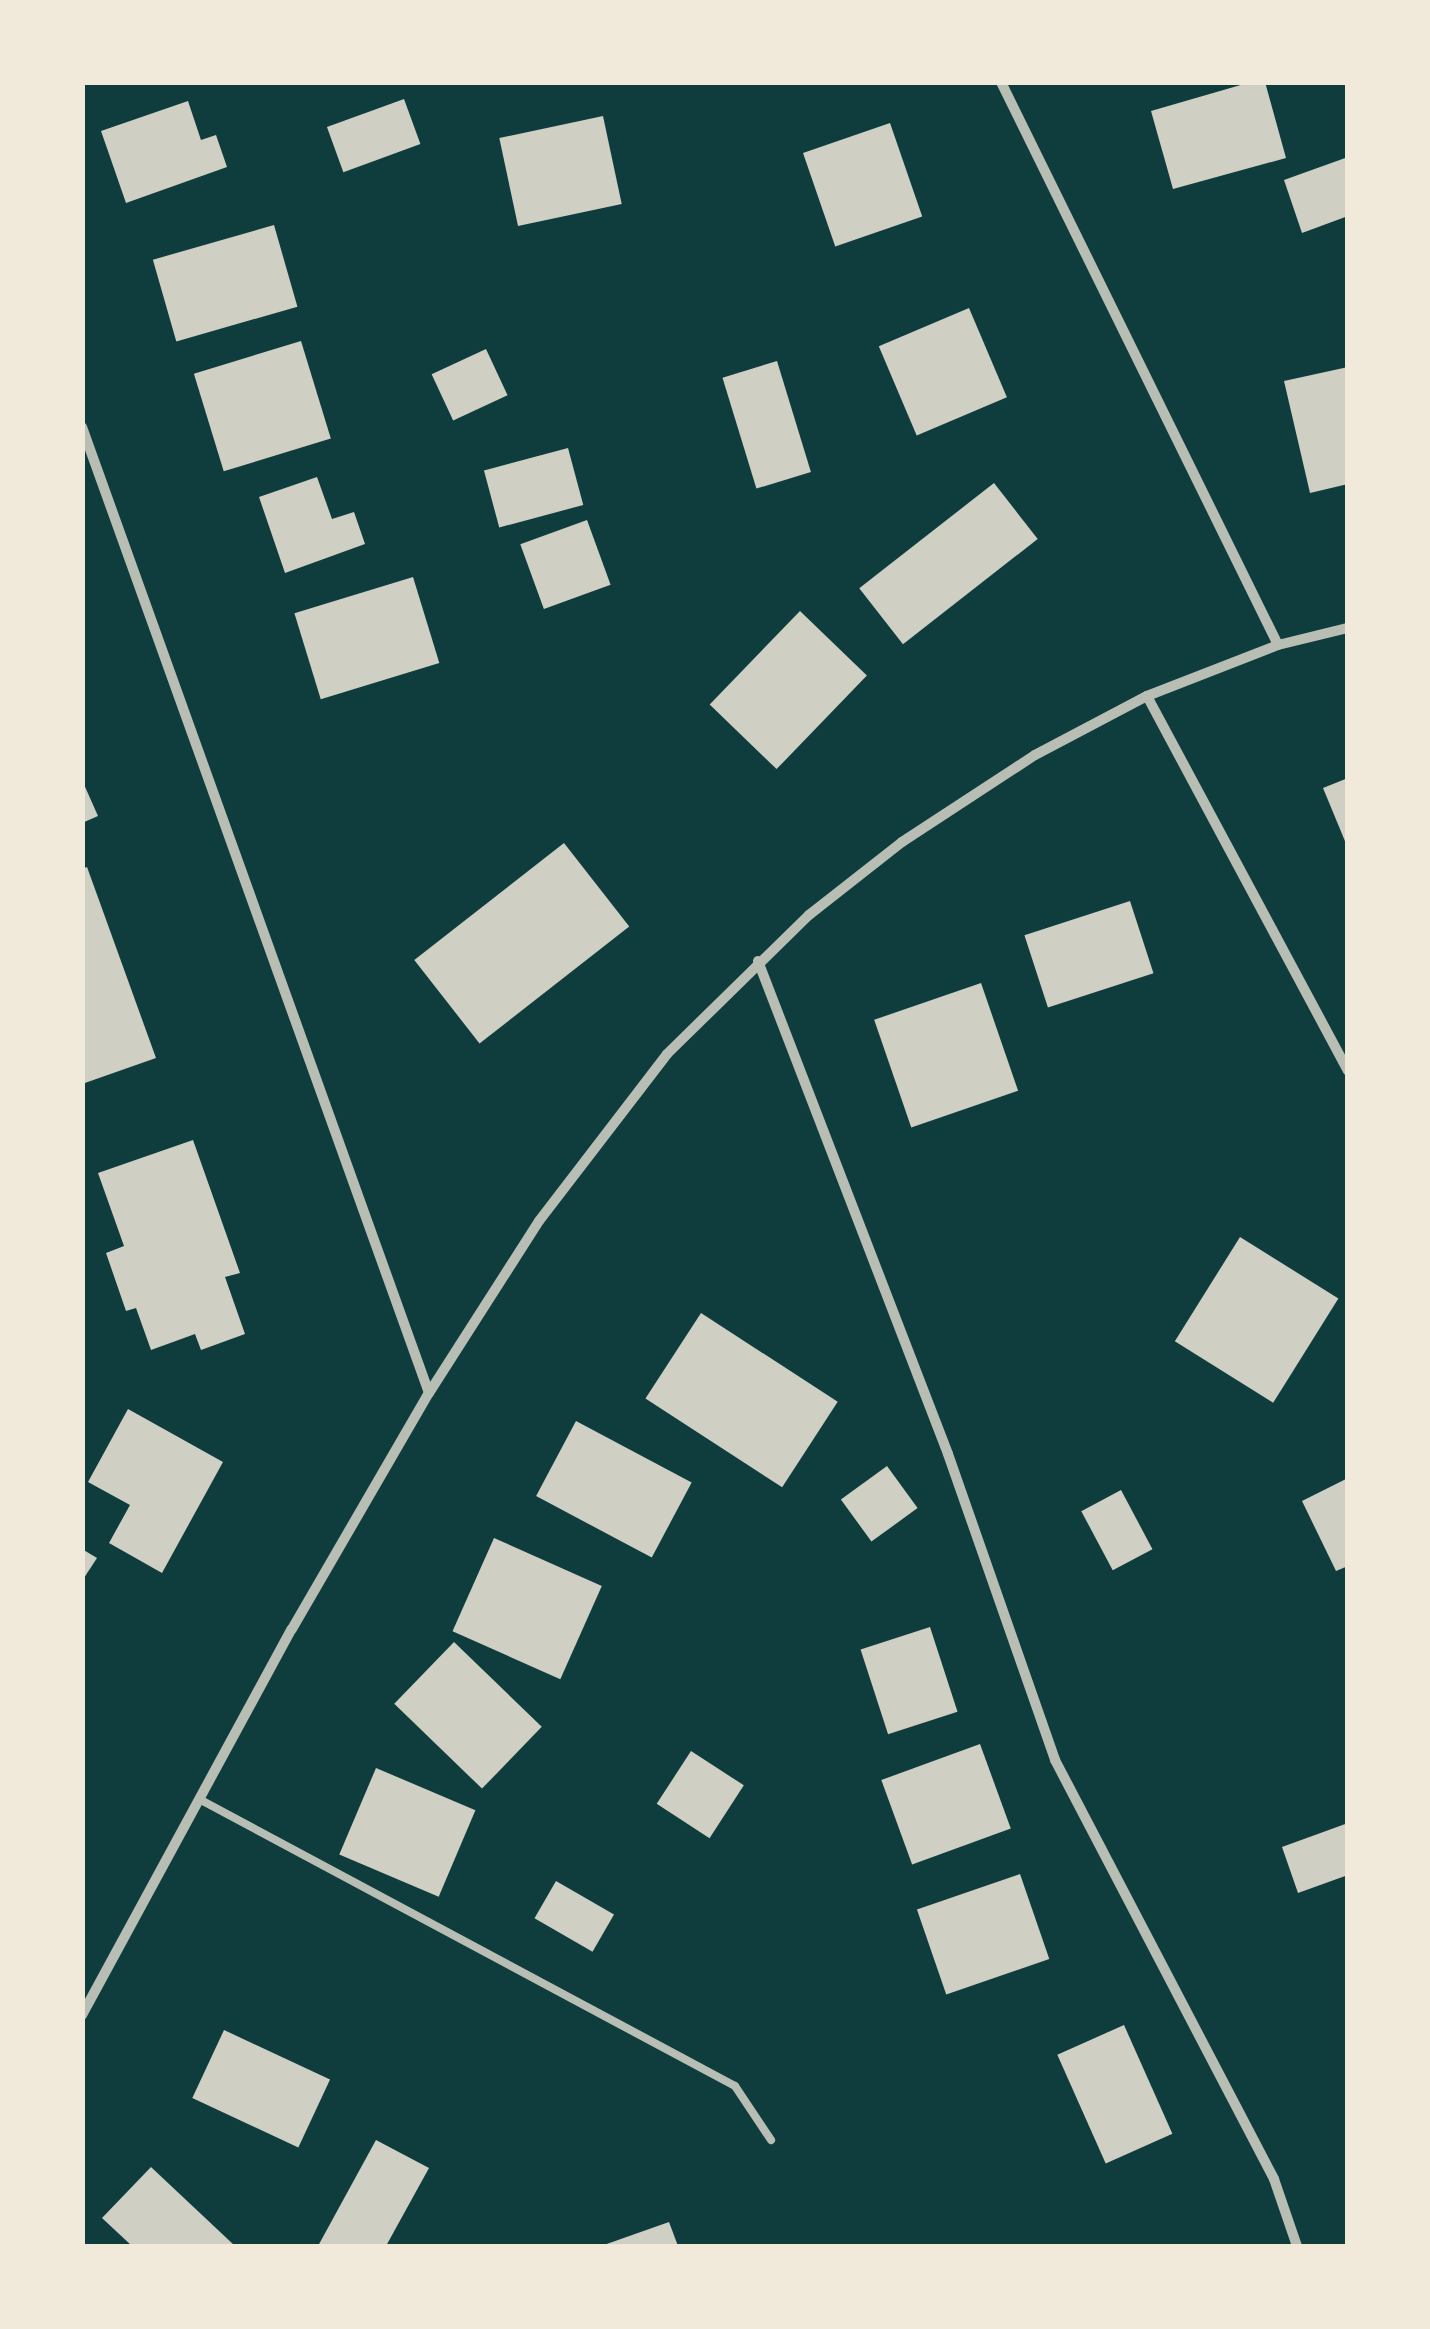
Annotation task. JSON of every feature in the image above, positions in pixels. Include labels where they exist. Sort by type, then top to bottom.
[{"type":"street","points":[[1001,82],[1278,645]]},
{"type":"street","points":[[82,428],[429,1394]]},
{"type":"street","points":[[82,2015],[429,1394],[539,1221],[668,1054],[758,962],[902,842],[1035,755],[1146,696],[1278,645],[1348,628]]},
{"type":"street","points":[[1146,696],[1348,1071]]},
{"type":"street","points":[[758,962],[948,1454],[1056,1760],[1274,2179],[1296,2246]]},
{"type":"lane","points":[[200,1799],[736,2086],[771,2140]]},
{"type":"building","points":[[1251,82],[1265,82],[1286,158],[1173,189],[1151,111]]},
{"type":"building","points":[[404,99],[420,144],[343,172],[327,127]]},
{"type":"building","points":[[188,101],[201,140],[216,135],[227,167],[126,203],[101,131]]},
{"type":"building","points":[[603,116],[622,204],[518,226],[499,138]]},
{"type":"building","points":[[890,123],[922,217],[835,247],[803,153]]},
{"type":"building","points":[[1348,157],[1348,216],[1302,233],[1284,180]]},
{"type":"building","points":[[274,225],[297,307],[176,341],[153,260]]},
{"type":"building","points":[[969,308],[1007,397],[917,436],[879,346]]},
{"type":"building","points":[[301,341],[331,439],[224,471],[194,374]]},
{"type":"building","points":[[486,349],[508,395],[453,421],[432,374]]},
{"type":"building","points":[[777,361],[811,472],[756,489],[722,378]]},
{"type":"building","points":[[1348,367],[1348,484],[1310,493],[1284,381]]},
{"type":"building","points":[[568,448],[583,505],[499,528],[484,471]]},
{"type":"building","points":[[317,477],[332,519],[354,512],[365,544],[285,573],[259,497]]},
{"type":"building","points":[[994,483],[1038,539],[903,644],[859,588]]},
{"type":"building","points":[[587,520],[611,585],[544,609],[520,544]]},
{"type":"building","points":[[413,577],[439,663],[321,699],[294,613]]},
{"type":"building","points":[[800,611],[867,676],[777,769],[710,705]]},
{"type":"building","points":[[1348,778],[1348,846],[1347,846],[1323,788]]},
{"type":"building","points":[[82,780],[98,816],[82,823]]},
{"type":"building","points":[[564,843],[629,927],[480,1044],[414,960]]},
{"type":"building","points":[[87,867],[156,1058],[82,1084],[82,869]]},
{"type":"building","points":[[1130,901],[1153,973],[1048,1008],[1024,935]]},
{"type":"building","points":[[981,983],[1018,1091],[911,1128],[874,1020]]},
{"type":"building","points":[[193,1140],[240,1273],[225,1277],[245,1334],[201,1350],[195,1334],[151,1350],[136,1308],[126,1311],[106,1253],[124,1246],[98,1173]]},
{"type":"building","points":[[1240,1237],[1338,1298],[1273,1403],[1175,1341]]},
{"type":"building","points":[[701,1313],[838,1402],[782,1487],[645,1399]]},
{"type":"building","points":[[128,1409],[223,1462],[162,1573],[109,1543],[130,1505],[88,1482]]},
{"type":"building","points":[[576,1421],[692,1483],[652,1558],[536,1496]]},
{"type":"building","points":[[887,1466],[918,1508],[871,1542],[841,1500]]},
{"type":"building","points":[[1348,1478],[1348,1566],[1336,1571],[1302,1501]]},
{"type":"building","points":[[1121,1490],[1152,1549],[1113,1570],[1081,1511]]},
{"type":"building","points":[[494,1538],[602,1586],[560,1679],[453,1631]]},
{"type":"building","points":[[82,1549],[97,1558],[82,1581]]},
{"type":"building","points":[[930,1627],[958,1712],[888,1734],[861,1650]]},
{"type":"building","points":[[454,1642],[542,1727],[482,1789],[394,1704]]},
{"type":"building","points":[[980,1744],[1011,1829],[912,1864],[881,1780]]},
{"type":"building","points":[[691,1751],[744,1785],[710,1838],[657,1804]]},
{"type":"building","points":[[376,1768],[475,1810],[439,1897],[339,1855]]},
{"type":"building","points":[[1348,1823],[1348,1875],[1298,1893],[1282,1847]]},
{"type":"building","points":[[1020,1874],[1049,1959],[946,1995],[917,1909]]},
{"type":"building","points":[[556,1881],[614,1914],[593,1952],[534,1918]]},
{"type":"building","points":[[1124,2025],[1172,2134],[1106,2163],[1057,2055]]},
{"type":"building","points":[[224,2030],[330,2079],[298,2147],[192,2098]]},
{"type":"building","points":[[376,2140],[429,2168],[386,2246],[318,2246]]},
{"type":"building","points":[[151,2167],[235,2246],[132,2246],[102,2218]]},
{"type":"building","points":[[669,2222],[678,2246],[601,2246]]}]
